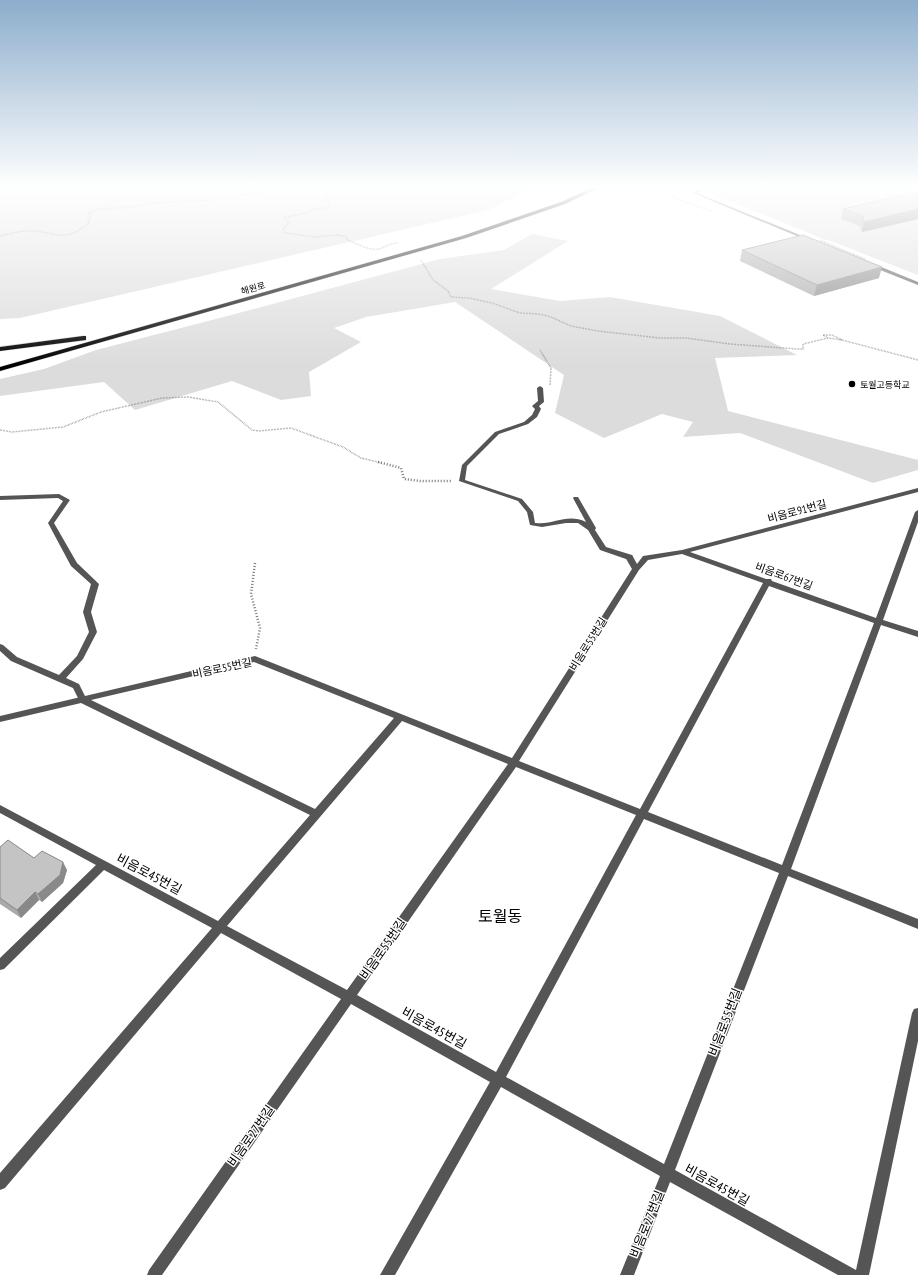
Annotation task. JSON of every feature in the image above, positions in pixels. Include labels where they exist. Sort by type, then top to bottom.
[{"type":"highway","name":"해원로","points":[[8,359],[416,246]]},
{"type":"highway","name":"해원로","points":[[0,369],[431,246]]},
{"type":"highway","points":[[0,349],[83,338]]},
{"type":"street","points":[[869,264],[918,284]]},
{"type":"street","points":[[540,388],[541,402],[534,406],[538,409],[535,416],[526,423],[497,433],[464,466],[462,481],[520,500],[530,512],[532,524],[543,527],[555,522],[573,519],[583,522],[596,534]]},
{"type":"street","name":"비음로91번길","points":[[682,552],[918,490]]},
{"type":"street","points":[[0,498],[59,496],[67,500],[51,522],[74,564],[95,584],[87,612],[93,632],[80,657],[60,679]]},
{"type":"street","points":[[576,498],[603,548],[629,557],[636,569]]},
{"type":"street","points":[[878,622],[918,512]]},
{"type":"street","name":"비음로55번길","points":[[348,997],[514,762],[636,569],[646,558],[682,552]]},
{"type":"street","name":"비음로67번길","points":[[682,552],[878,622],[918,634]]},
{"type":"street","points":[[387,1275],[498,1080],[768,582]]},
{"type":"street","name":"비음로55번길","points":[[667,1173],[878,622]]},
{"type":"street","points":[[0,647],[14,659],[76,686],[83,700],[317,814]]},
{"type":"street","name":"비음로55번길","points":[[0,719],[255,659],[918,924]]},
{"type":"street","points":[[0,1184],[400,717]]},
{"type":"street","name":"비음로45번길","points":[[0,809],[348,997],[852,1275]]},
{"type":"street","points":[[0,965],[103,865]]},
{"type":"street","name":"비음로27번길","points":[[154,1275],[348,997]]},
{"type":"street","points":[[862,1275],[918,1013]]},
{"type":"street","name":"비음로27번길","points":[[627,1275],[667,1173]]},
{"type":"path","points":[[363,246],[373,248],[385,246]]},
{"type":"path","points":[[424,258],[421,260],[433,280],[448,291],[451,297],[469,298],[499,304],[520,313],[545,315],[571,326],[674,340],[686,338],[737,345],[797,349],[803,349],[803,344],[808,342],[828,338],[842,340],[918,360]]},
{"type":"path","points":[[828,338],[823,335],[832,335],[842,340]]},
{"type":"path","points":[[540,350],[551,368],[550,384],[540,397]]},
{"type":"path","points":[[0,430],[12,432],[63,427],[101,412],[162,398],[188,397],[218,402],[252,430],[259,431],[291,428],[343,447],[361,458],[401,468],[404,479],[420,481],[445,481]]},
{"type":"path","points":[[255,563],[251,594],[260,628],[255,659]]},
{"type":"shaded area","points":[[0,246],[330,246],[20,318],[0,319]]},
{"type":"shaded area","points":[[510,246],[559,246],[491,289],[560,301],[610,297],[720,316],[797,355],[715,358],[728,411],[918,460],[918,470],[873,483],[740,433],[683,437],[693,422],[662,414],[604,438],[555,413],[564,375],[455,302],[366,317],[334,328],[361,342],[309,372],[311,396],[281,400],[232,381],[135,410],[104,382],[0,396],[0,379],[44,369],[96,350],[440,259],[504,250]]},
{"type":"shaded area","points":[[845,246],[918,246],[918,275]]},
{"type":"building","points":[[756,246],[831,246],[882,267],[817,285],[742,250]]},
{"type":"building","points":[[8,840],[34,858],[42,851],[63,862],[60,875],[38,894],[35,892],[17,910],[0,898],[0,847]]},
{"type":"place","name":"토월고등학교","points":[[852,384]]},
{"type":"district","name":"토월동","points":[[500,916]]}]
